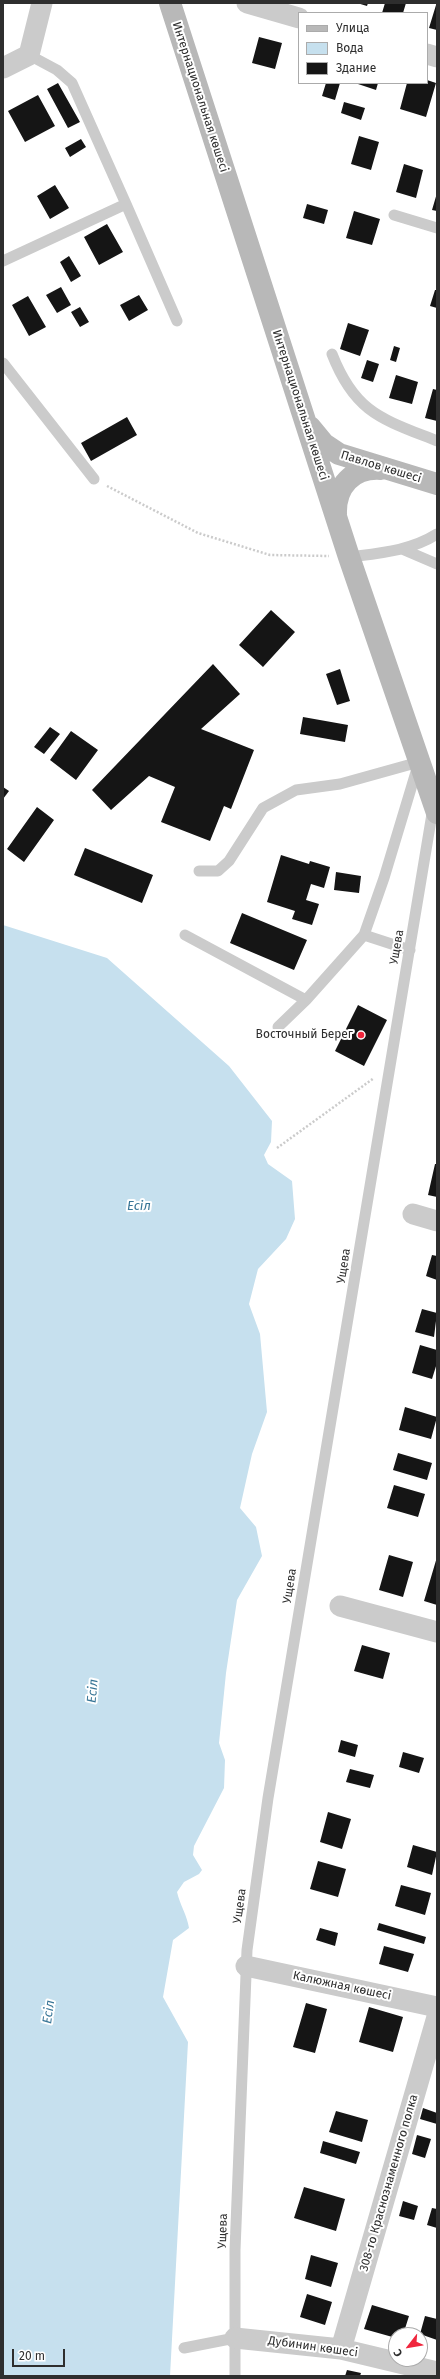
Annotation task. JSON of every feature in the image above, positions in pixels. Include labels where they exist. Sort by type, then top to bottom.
[{"type":"street","points":[[3,68],[30,55],[42,3]]},
{"type":"street","name":"Интернациональная көшесі","points":[[170,3],[300,408],[435,810]]},
{"type":"street","points":[[247,3],[298,18]]},
{"type":"street","name":"Павлов көшесі","points":[[300,408],[318,437],[330,449],[344,456],[437,484]]},
{"type":"street","points":[[336,514],[336,502],[341,488],[351,476],[366,470],[392,470]]},
{"type":"street","points":[[413,1214],[437,1220]]},
{"type":"street","points":[[340,1606],[437,1632]]},
{"type":"street","name":"Калюжная көшесі","points":[[246,1966],[437,2006]]},
{"type":"street","name":"308-го Краснознаменного полка","points":[[341,2348],[437,2018]]},
{"type":"street","name":"Дубинин көшесі","points":[[235,2338],[341,2348],[437,2372]]},
{"type":"lane","points":[[30,55],[57,70],[72,83],[177,321]]},
{"type":"lane","points":[[3,261],[126,204]]},
{"type":"lane","points":[[394,215],[437,228]]},
{"type":"lane","points":[[332,354],[344,381],[366,408],[382,419],[437,441]]},
{"type":"lane","points":[[3,364],[94,479]]},
{"type":"lane","points":[[349,557],[402,549],[422,543],[437,534]]},
{"type":"lane","points":[[402,549],[437,564]]},
{"type":"lane","points":[[199,871],[218,871],[229,861],[263,808],[296,790],[340,784],[419,762]]},
{"type":"lane","points":[[278,1027],[306,1000],[364,934],[384,878],[419,762]]},
{"type":"lane","name":"Ущева","points":[[235,2376],[235,2250],[246,1966],[268,1798],[390,1066],[435,810]]},
{"type":"lane","points":[[364,934],[410,950]]},
{"type":"lane","points":[[185,935],[306,1000]]},
{"type":"lane","points":[[184,2348],[235,2338]]},
{"type":"path","points":[[94,479],[198,533],[270,555],[349,557]]},
{"type":"path","points":[[277,1148],[390,1066]]},
{"type":"water","name":"Есіл","points":[[3,925],[107,958],[229,1066],[272,1121],[271,1142],[264,1155],[268,1164],[292,1181],[295,1219],[286,1239],[258,1269],[249,1304],[260,1334],[267,1412],[252,1454],[240,1508],[256,1527],[262,1556],[237,1600],[226,1673],[219,1743],[225,1760],[224,1788],[194,1846],[193,1855],[202,1870],[199,1874],[184,1882],[177,1892],[189,1928],[173,1940],[163,1997],[188,2042],[170,2376],[3,2376]]},
{"type":"building","points":[[357,3],[368,3],[367,6]]},
{"type":"building","points":[[385,3],[406,3],[403,12],[382,12]]},
{"type":"building","points":[[437,5],[437,30],[429,28]]},
{"type":"building","points":[[259,37],[282,43],[275,69],[252,63]]},
{"type":"building","points":[[428,80],[436,83],[426,117],[400,109],[407,84],[428,84]]},
{"type":"building","points":[[58,83],[80,122],[68,128],[47,89]]},
{"type":"building","points":[[326,84],[340,84],[335,100],[322,96]]},
{"type":"building","points":[[358,84],[378,84],[376,90]]},
{"type":"building","points":[[38,95],[55,126],[25,142],[8,111]]},
{"type":"building","points":[[344,102],[365,108],[361,120],[341,113]]},
{"type":"building","points":[[359,136],[379,142],[371,170],[351,164]]},
{"type":"building","points":[[81,139],[86,147],[70,157],[65,148]]},
{"type":"building","points":[[404,164],[423,170],[416,198],[396,192]]},
{"type":"building","points":[[55,185],[69,208],[50,219],[37,196]]},
{"type":"building","points":[[437,193],[437,211],[432,210]]},
{"type":"building","points":[[307,204],[328,210],[324,224],[303,218]]},
{"type":"building","points":[[354,211],[380,219],[372,245],[346,238]]},
{"type":"building","points":[[107,224],[123,252],[99,265],[84,237]]},
{"type":"building","points":[[69,256],[81,276],[71,282],[60,262]]},
{"type":"building","points":[[61,287],[71,305],[57,313],[46,295]]},
{"type":"building","points":[[435,290],[437,290],[437,308],[430,306]]},
{"type":"building","points":[[139,295],[148,310],[129,321],[120,305]]},
{"type":"building","points":[[28,296],[46,327],[29,336],[12,305]]},
{"type":"building","points":[[80,307],[89,322],[80,327],[71,312]]},
{"type":"building","points":[[348,323],[369,330],[360,356],[340,349]]},
{"type":"building","points":[[394,346],[400,348],[396,362],[390,360]]},
{"type":"building","points":[[367,360],[379,364],[373,382],[361,378]]},
{"type":"building","points":[[396,375],[418,382],[412,404],[389,398]]},
{"type":"building","points":[[433,389],[437,390],[437,421],[425,418]]},
{"type":"building","points":[[127,417],[137,435],[91,461],[81,443]]},
{"type":"building","points":[[271,610],[295,632],[263,667],[239,645]]},
{"type":"building","points":[[213,664],[240,694],[201,729],[254,750],[231,809],[224,806],[210,841],[161,822],[175,787],[149,776],[111,810],[92,790]]},
{"type":"building","points":[[340,669],[350,701],[337,705],[326,674]]},
{"type":"building","points":[[303,717],[348,725],[345,742],[300,734]]},
{"type":"building","points":[[50,727],[60,734],[44,754],[34,747]]},
{"type":"building","points":[[71,731],[98,750],[76,780],[50,760]]},
{"type":"building","points":[[3,787],[9,791],[3,799]]},
{"type":"building","points":[[37,807],[54,820],[24,862],[7,849]]},
{"type":"building","points":[[85,848],[153,875],[142,903],[74,875]]},
{"type":"building","points":[[281,855],[309,864],[310,861],[330,867],[324,888],[311,884],[306,900],[319,904],[312,925],[292,919],[295,911],[267,902]]},
{"type":"building","points":[[336,872],[361,876],[359,893],[334,890]]},
{"type":"building","points":[[242,913],[307,940],[294,970],[230,943]]},
{"type":"building","name":"Восточный Берег","points":[[358,1005],[387,1020],[364,1066],[335,1051]]},
{"type":"building","points":[[435,1164],[437,1164],[437,1197],[428,1195]]},
{"type":"building","points":[[432,1255],[437,1256],[437,1280],[426,1276]]},
{"type":"building","points":[[422,1309],[437,1313],[434,1337],[415,1332]]},
{"type":"building","points":[[420,1345],[437,1350],[437,1363],[432,1379],[412,1373]]},
{"type":"building","points":[[405,1407],[437,1417],[431,1439],[399,1430]]},
{"type":"building","points":[[398,1453],[432,1463],[427,1480],[393,1470]]},
{"type":"building","points":[[394,1485],[425,1494],[418,1517],[387,1508]]},
{"type":"building","points":[[389,1555],[413,1562],[403,1597],[379,1590]]},
{"type":"building","points":[[437,1557],[437,1605],[424,1601]]},
{"type":"building","points":[[362,1645],[390,1653],[383,1679],[354,1671]]},
{"type":"building","points":[[341,1740],[358,1745],[355,1757],[338,1752]]},
{"type":"building","points":[[403,1752],[424,1758],[419,1773],[399,1767]]},
{"type":"building","points":[[350,1769],[374,1775],[370,1788],[346,1782]]},
{"type":"building","points":[[328,1812],[351,1819],[342,1849],[320,1842]]},
{"type":"building","points":[[413,1845],[437,1852],[432,1875],[407,1867]]},
{"type":"building","points":[[318,1861],[346,1869],[338,1897],[310,1889]]},
{"type":"building","points":[[401,1885],[431,1893],[425,1915],[395,1906]]},
{"type":"building","points":[[379,1923],[426,1937],[424,1944],[377,1930]]},
{"type":"building","points":[[320,1928],[338,1933],[335,1946],[316,1940]]},
{"type":"building","points":[[384,1946],[414,1954],[408,1972],[379,1964]]},
{"type":"building","points":[[306,2003],[327,2009],[315,2053],[293,2047]]},
{"type":"building","points":[[369,2007],[403,2017],[393,2052],[359,2042]]},
{"type":"building","points":[[423,2108],[437,2113],[437,2124],[420,2119]]},
{"type":"building","points":[[336,2111],[368,2120],[362,2142],[329,2132]]},
{"type":"building","points":[[417,2135],[431,2139],[425,2158],[412,2154]]},
{"type":"building","points":[[323,2141],[360,2152],[356,2164],[320,2153]]},
{"type":"building","points":[[304,2187],[345,2199],[336,2231],[294,2218]]},
{"type":"building","points":[[403,2201],[418,2206],[414,2220],[399,2216]]},
{"type":"building","points":[[432,2208],[437,2209],[437,2228],[427,2225]]},
{"type":"building","points":[[311,2255],[338,2263],[331,2287],[305,2279]]},
{"type":"building","points":[[307,2294],[332,2302],[325,2325],[300,2317]]},
{"type":"building","points":[[372,2305],[409,2316],[406,2327],[388,2327],[388,2336],[364,2329]]},
{"type":"building","points":[[425,2316],[437,2319],[437,2340],[428,2337],[428,2327],[422,2327]]},
{"type":"building","points":[[347,2370],[361,2373],[360,2376],[345,2376]]},
{"type":"place","name":"Восточный Берег","points":[[361,1035]]}]
